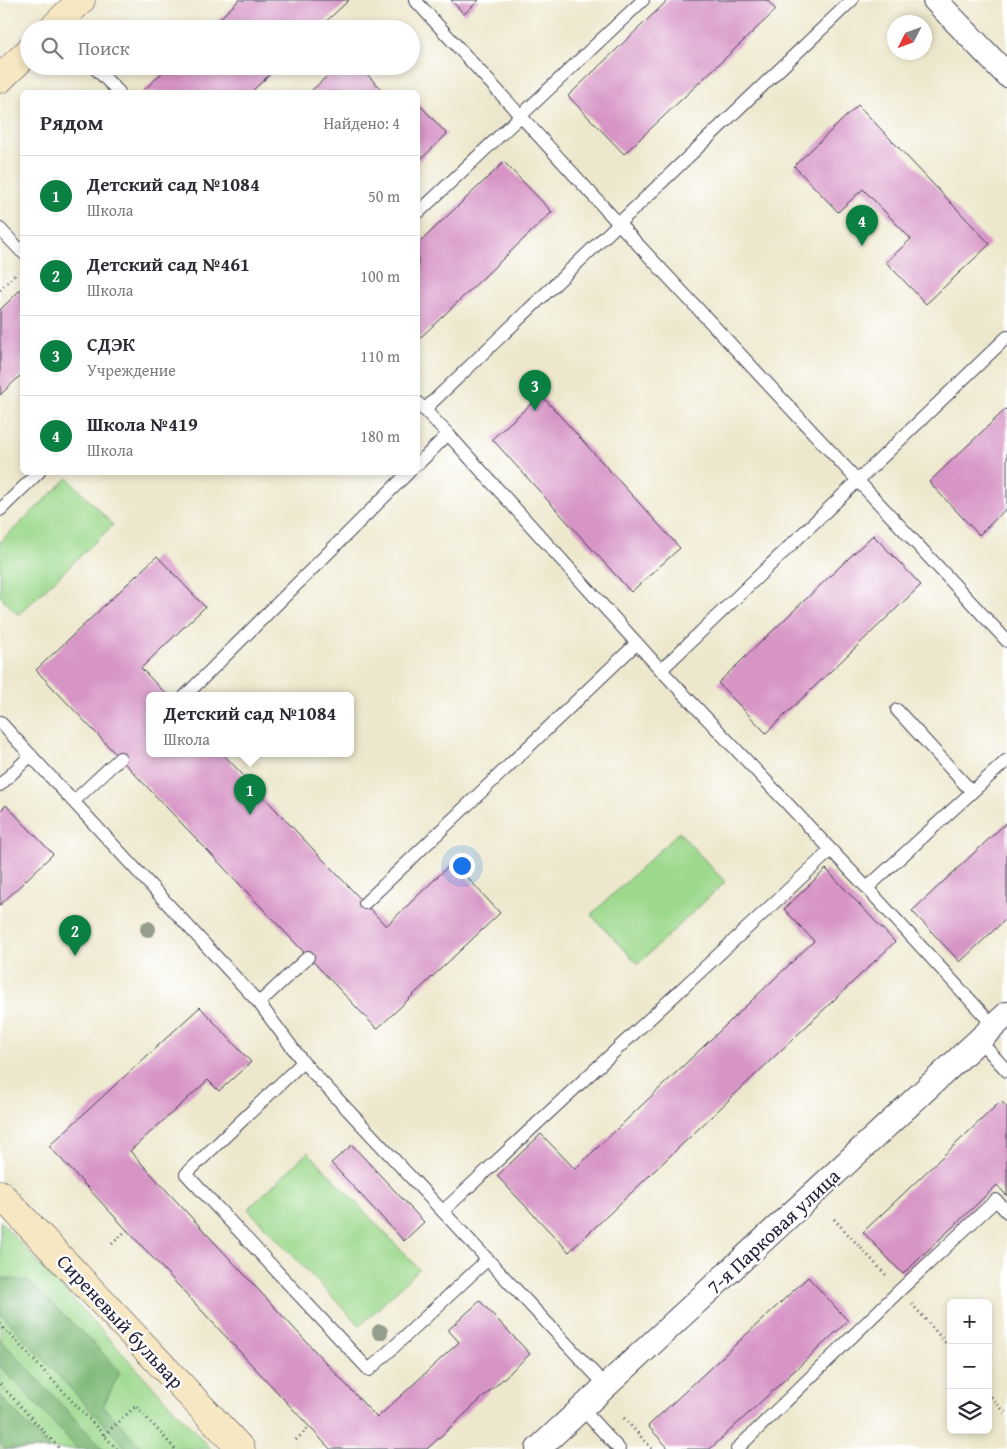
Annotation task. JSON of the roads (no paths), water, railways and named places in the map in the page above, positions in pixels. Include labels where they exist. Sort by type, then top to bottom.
[{"type":"main road","points":[[0,78],[20,59]]},
{"type":"main road","name":"Сиреневый бульвар","points":[[0,1194],[241,1449]]},
{"type":"street","points":[[935,0],[1007,75]]},
{"type":"street","name":"7-я Парковая улица","points":[[538,1449],[993,1026]]},
{"type":"lane","points":[[415,0],[619,224],[1007,641]]},
{"type":"lane","points":[[420,211],[643,0]]},
{"type":"lane","points":[[852,0],[619,224],[421,406],[661,670],[867,888],[993,1026],[1007,1071]]},
{"type":"lane","points":[[102,75],[117,90]]},
{"type":"lane","points":[[0,229],[20,250]]},
{"type":"lane","points":[[661,670],[1007,337]]},
{"type":"lane","points":[[420,462],[448,434]]},
{"type":"lane","points":[[0,510],[36,475]]},
{"type":"lane","points":[[188,692],[406,475]]},
{"type":"lane","points":[[365,903],[637,643]]},
{"type":"lane","points":[[897,710],[972,792]]},
{"type":"lane","points":[[0,722],[259,1003],[303,1062],[606,1386]]},
{"type":"lane","points":[[0,785],[31,755]]},
{"type":"lane","points":[[74,801],[120,758]]},
{"type":"lane","points":[[867,888],[1007,760]]},
{"type":"lane","points":[[442,1211],[831,850]]},
{"type":"lane","points":[[259,1003],[308,957]]},
{"type":"lane","points":[[303,1062],[186,1174],[369,1370],[488,1259]]},
{"type":"lane","points":[[737,1449],[900,1290],[996,1200],[1007,1212]]},
{"type":"lane","points":[[582,1408],[619,1449]]},
{"type":"place","name":"Школа №419","points":[[862,246]]},
{"type":"place","name":"СДЭК","points":[[535,411]]},
{"type":"place","name":"Детский сад №1084","points":[[250,815]]},
{"type":"place","name":"Детский сад №461","points":[[75,956]]}]
